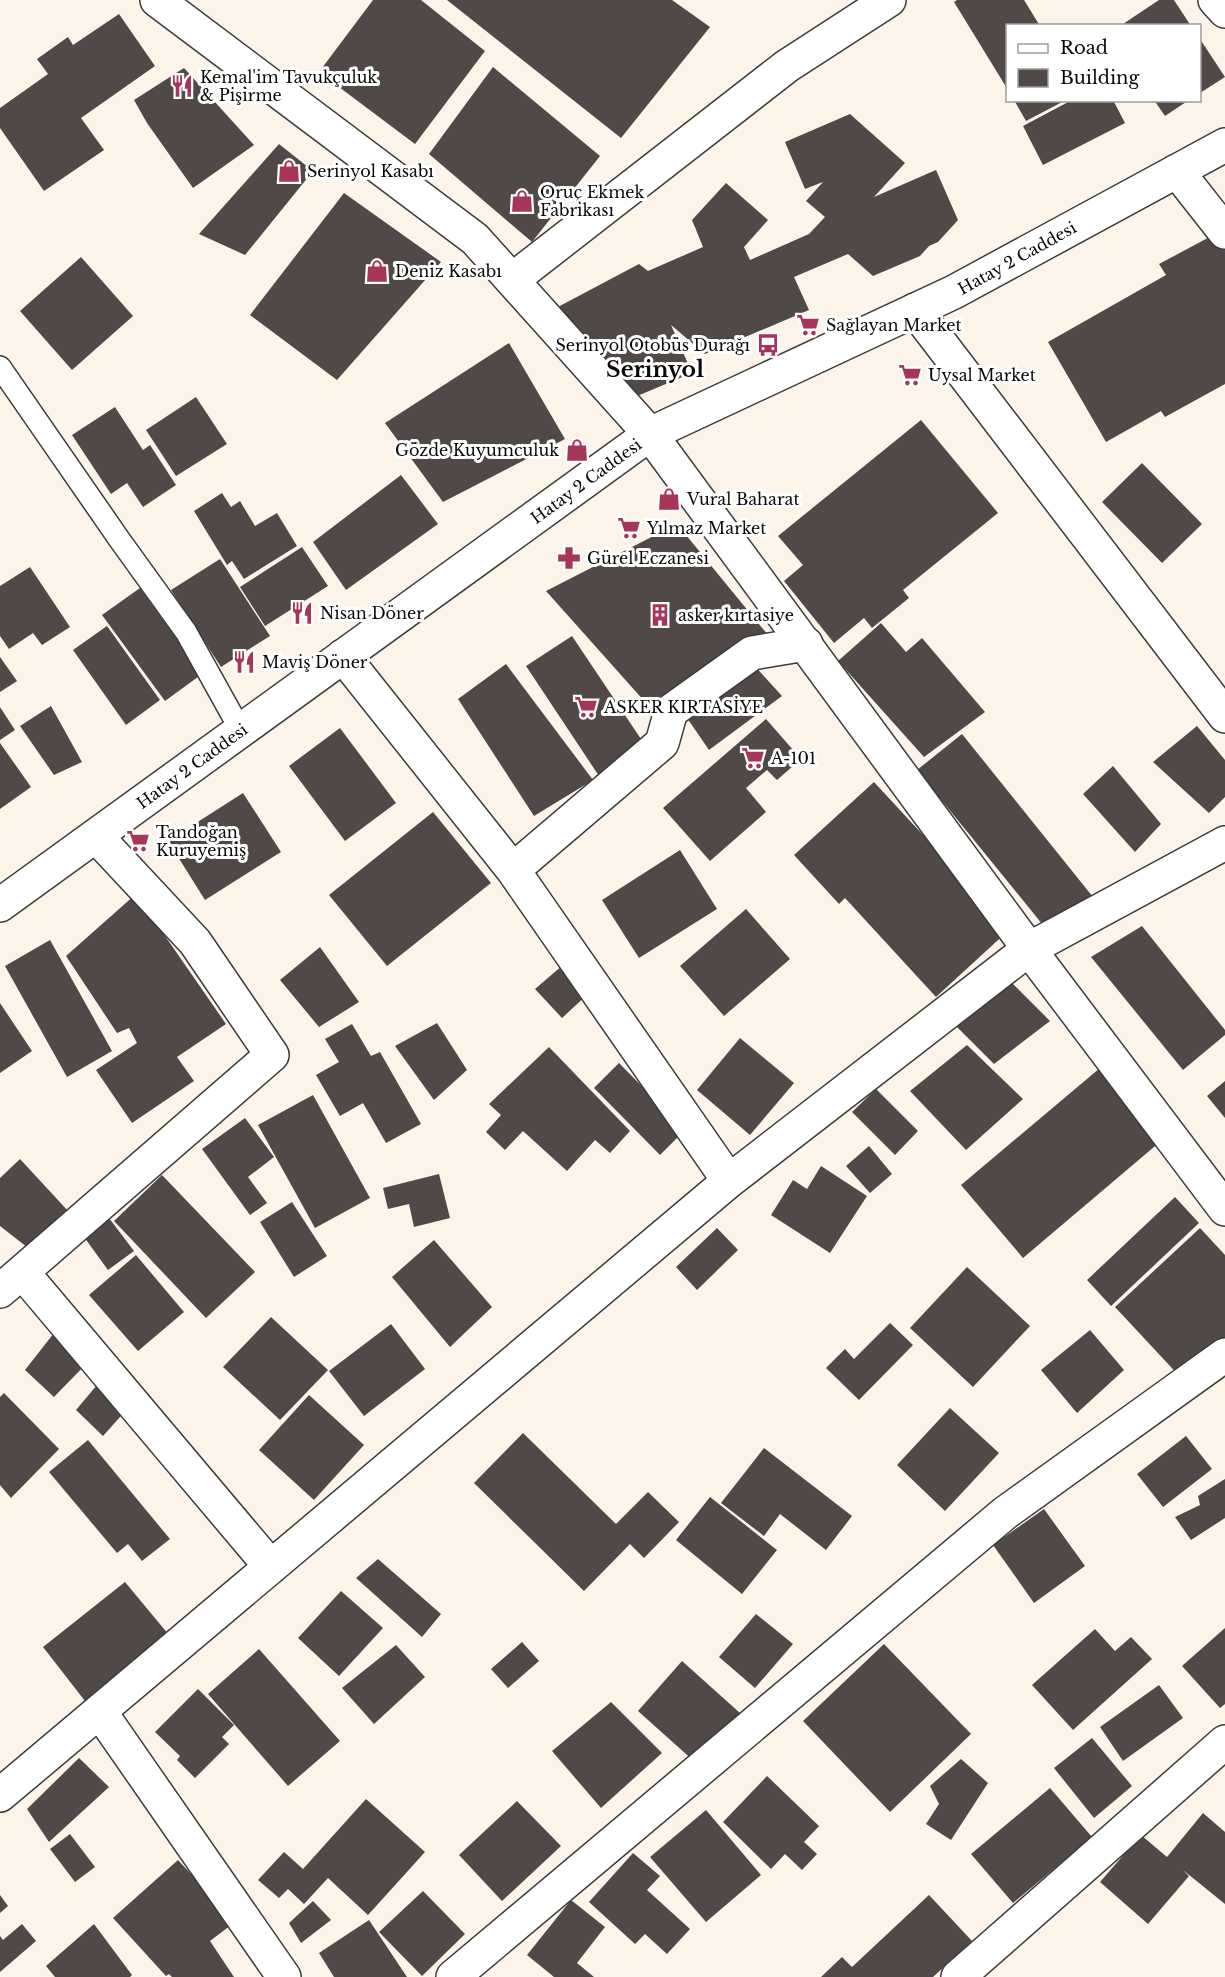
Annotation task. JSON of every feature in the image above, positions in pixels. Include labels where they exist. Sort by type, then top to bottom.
[{"type":"street","points":[[158,0],[475,239],[650,434],[1029,949],[1225,1209]]},
{"type":"street","points":[[512,280],[787,66],[889,0]]},
{"type":"street","points":[[1215,0],[1225,10]]},
{"type":"street","name":"Hatay 2 Caddesi","points":[[1,901],[96,836],[650,434],[954,292],[1225,145]]},
{"type":"street","points":[[1177,171],[1225,231]]},
{"type":"street","points":[[915,310],[1225,716]]},
{"type":"street","points":[[513,870],[662,743],[671,711],[752,653],[806,644]]},
{"type":"street","points":[[343,656],[513,870],[729,1181]]},
{"type":"street","points":[[96,836],[195,942],[272,1055],[11,1282],[271,1567]]},
{"type":"street","points":[[0,1795],[729,1181],[1029,949],[1225,843]]},
{"type":"street","points":[[453,1977],[1005,1513],[1225,1354]]},
{"type":"street","points":[[100,1712],[284,1977]]},
{"type":"street","points":[[958,1977],[1225,1742]]},
{"type":"lane","points":[[0,367],[186,632],[241,731]]},
{"type":"building","points":[[373,0],[421,0],[485,51],[415,144],[319,72]]},
{"type":"building","points":[[447,0],[672,0],[710,27],[621,138]]},
{"type":"building","points":[[957,0],[1024,0],[1039,24],[1006,24],[1006,87],[954,2]]},
{"type":"building","points":[[1159,0],[1174,0],[1190,24],[1123,24]]},
{"type":"building","points":[[119,14],[155,66],[81,118],[104,150],[44,191],[0,128],[0,108],[48,74],[37,59],[68,37],[73,45]]},
{"type":"building","points":[[1201,41],[1225,77],[1201,92]]},
{"type":"building","points":[[493,67],[600,156],[532,242],[429,154]]},
{"type":"building","points":[[184,68],[254,145],[193,188],[147,123],[134,100]]},
{"type":"building","points":[[1015,102],[1062,102],[1026,121]]},
{"type":"building","points":[[1068,102],[1114,102],[1125,123],[1043,165],[1023,126]]},
{"type":"building","points":[[1155,102],[1186,102],[1165,116]]},
{"type":"building","points":[[850,114],[905,163],[874,197],[936,170],[958,220],[938,242],[929,246],[920,256],[873,276],[848,254],[794,277],[809,310],[705,354],[671,325],[692,373],[630,399],[556,308],[639,264],[648,271],[703,247],[692,220],[726,183],[768,220],[744,247],[750,260],[809,234],[825,217],[806,201],[823,182],[805,189],[785,142]]},
{"type":"building","points":[[279,144],[313,171],[245,255],[199,234]]},
{"type":"building","points":[[344,193],[441,262],[337,380],[250,315]]},
{"type":"building","points":[[1219,232],[1225,241],[1225,384],[1165,417],[1161,411],[1106,442],[1048,342],[1166,275],[1159,264]]},
{"type":"building","points":[[81,257],[133,316],[72,370],[20,311]]},
{"type":"building","points":[[509,343],[565,439],[443,502],[385,423]]},
{"type":"building","points":[[196,397],[227,444],[176,476],[146,430]]},
{"type":"building","points":[[115,407],[143,450],[150,445],[176,485],[143,507],[127,483],[111,494],[72,435]]},
{"type":"building","points":[[921,420],[998,513],[903,590],[909,598],[872,628],[864,618],[834,643],[784,581],[803,565],[778,536]]},
{"type":"building","points":[[1142,463],[1202,524],[1162,563],[1102,502]]},
{"type":"building","points":[[401,475],[438,524],[346,590],[313,542]]},
{"type":"building","points":[[222,493],[231,507],[240,501],[255,526],[277,513],[297,546],[244,579],[232,561],[227,565],[194,511]]},
{"type":"building","name":"asker kırtasiye","points":[[677,524],[772,640],[654,712],[546,591]]},
{"type":"building","points":[[302,547],[328,586],[265,626],[240,587]]},
{"type":"building","points":[[220,559],[270,636],[221,667],[171,590]]},
{"type":"building","points":[[30,567],[70,627],[42,645],[33,633],[9,649],[0,636],[0,586]]},
{"type":"building","points":[[140,588],[202,674],[165,701],[102,615]]},
{"type":"building","points":[[881,623],[906,652],[922,638],[985,712],[924,757],[838,661]]},
{"type":"building","points":[[107,626],[160,700],[126,725],[73,650]]},
{"type":"building","name":"ASKER KIRTASİYE","points":[[572,636],[647,748],[601,779],[526,666]]},
{"type":"building","points":[[0,657],[17,681],[0,692]]},
{"type":"building","points":[[506,664],[593,780],[534,816],[458,699]]},
{"type":"building","points":[[753,664],[782,696],[709,750],[683,712]]},
{"type":"building","points":[[51,706],[82,762],[54,775],[20,726]]},
{"type":"building","points":[[0,707],[15,730],[0,740]]},
{"type":"building","points":[[766,719],[801,759],[777,780],[767,770],[746,788],[766,812],[710,861],[663,808]]},
{"type":"building","points":[[1197,726],[1225,760],[1225,797],[1209,813],[1153,762]]},
{"type":"building","points":[[340,728],[396,803],[345,841],[289,766]]},
{"type":"building","points":[[962,734],[1093,897],[1047,930],[917,770]]},
{"type":"building","points":[[0,743],[31,787],[0,809]]},
{"type":"building","points":[[1113,766],[1161,824],[1135,852],[1083,794]]},
{"type":"building","points":[[874,782],[1010,929],[936,997],[845,898],[839,904],[794,855]]},
{"type":"building","points":[[243,793],[281,852],[205,900],[168,841]]},
{"type":"building","points":[[433,812],[491,883],[387,966],[329,895]]},
{"type":"building","points":[[680,850],[717,909],[639,958],[602,900]]},
{"type":"building","points":[[136,894],[226,1024],[177,1057],[194,1081],[132,1123],[96,1070],[137,1043],[129,1028],[117,1033],[66,956]]},
{"type":"building","points":[[746,909],[790,959],[724,1016],[680,966]]},
{"type":"building","points":[[1142,926],[1225,1030],[1225,1035],[1183,1070],[1091,957]]},
{"type":"building","points":[[50,940],[112,1051],[67,1077],[5,966]]},
{"type":"building","points":[[320,947],[359,1002],[319,1027],[280,980]]},
{"type":"building","points":[[563,965],[589,993],[562,1018],[535,989]]},
{"type":"building","points":[[1007,978],[1050,1021],[994,1064],[952,1022]]},
{"type":"building","points":[[0,1003],[32,1051],[0,1073]]},
{"type":"building","points":[[437,1023],[467,1070],[434,1100],[395,1046]]},
{"type":"building","points":[[352,1024],[371,1056],[380,1052],[421,1124],[386,1143],[363,1103],[340,1116],[316,1075],[339,1062],[325,1039]]},
{"type":"building","points":[[740,1038],[794,1083],[750,1135],[697,1090]]},
{"type":"building","points":[[967,1045],[1023,1099],[966,1150],[910,1091]]},
{"type":"building","points":[[549,1047],[630,1131],[610,1153],[595,1140],[567,1171],[523,1131],[505,1150],[486,1132],[501,1115],[489,1104]]},
{"type":"building","points":[[619,1063],[685,1130],[660,1155],[594,1088]]},
{"type":"building","points":[[1100,1068],[1161,1141],[1023,1258],[961,1185]]},
{"type":"building","points":[[1225,1081],[1225,1118],[1207,1096]]},
{"type":"building","points":[[876,1089],[918,1131],[895,1155],[852,1112]]},
{"type":"building","points":[[313,1095],[370,1198],[315,1228],[258,1125]]},
{"type":"building","points":[[245,1118],[274,1157],[248,1177],[267,1203],[250,1215],[202,1149]]},
{"type":"building","points":[[869,1146],[892,1174],[870,1193],[846,1166]]},
{"type":"building","points":[[20,1159],[69,1212],[32,1251],[0,1226],[0,1178]]},
{"type":"building","points":[[821,1166],[867,1196],[830,1253],[771,1215],[793,1180],[807,1189]]},
{"type":"building","points":[[439,1174],[450,1218],[414,1227],[409,1204],[388,1209],[383,1188]]},
{"type":"building","points":[[162,1175],[255,1272],[206,1318],[114,1221]]},
{"type":"building","points":[[1175,1197],[1199,1223],[1111,1306],[1087,1280]]},
{"type":"building","points":[[292,1202],[327,1256],[294,1277],[260,1222]]},
{"type":"building","points":[[109,1218],[134,1251],[108,1270],[84,1237]]},
{"type":"building","points":[[717,1228],[738,1250],[697,1290],[676,1267]]},
{"type":"building","points":[[1200,1228],[1225,1255],[1225,1342],[1184,1381],[1115,1307]]},
{"type":"building","points":[[434,1240],[492,1307],[450,1347],[392,1277]]},
{"type":"building","points":[[136,1255],[184,1312],[138,1351],[89,1295]]},
{"type":"building","points":[[967,1267],[1030,1326],[973,1387],[910,1328]]},
{"type":"building","points":[[271,1317],[328,1370],[280,1420],[223,1367]]},
{"type":"building","points":[[890,1323],[913,1345],[859,1400],[826,1368],[845,1349],[854,1359]]},
{"type":"building","points":[[391,1324],[425,1369],[364,1416],[329,1371]]},
{"type":"building","points":[[1090,1330],[1124,1370],[1077,1413],[1041,1370]]},
{"type":"building","points":[[54,1333],[88,1362],[54,1397],[25,1370]]},
{"type":"building","points":[[102,1379],[128,1408],[103,1436],[76,1410]]},
{"type":"building","points":[[4,1393],[59,1449],[11,1498],[0,1485],[0,1397]]},
{"type":"building","points":[[309,1395],[364,1445],[314,1500],[259,1450]]},
{"type":"building","points":[[950,1408],[999,1453],[945,1511],[897,1465]]},
{"type":"building","points":[[523,1433],[616,1524],[648,1492],[679,1522],[644,1558],[630,1544],[584,1591],[474,1483]]},
{"type":"building","points":[[1186,1436],[1212,1469],[1163,1507],[1137,1474]]},
{"type":"building","points":[[88,1440],[170,1539],[142,1561],[128,1544],[117,1553],[49,1472]]},
{"type":"building","points":[[764,1448],[852,1516],[826,1550],[780,1514],[764,1536],[721,1503]]},
{"type":"building","points":[[1225,1479],[1225,1518],[1191,1540],[1175,1517],[1200,1505],[1198,1496]]},
{"type":"building","points":[[710,1497],[777,1550],[742,1594],[676,1540]]},
{"type":"building","points":[[1044,1509],[1085,1566],[1034,1603],[993,1545]]},
{"type":"building","points":[[378,1559],[441,1614],[422,1637],[356,1578]]},
{"type":"building","points":[[125,1582],[169,1635],[85,1701],[43,1647]]},
{"type":"building","points":[[341,1591],[383,1628],[339,1676],[298,1638]]},
{"type":"building","points":[[756,1614],[793,1644],[755,1688],[719,1657]]},
{"type":"building","points":[[1225,1628],[1225,1704],[1220,1708],[1182,1666]]},
{"type":"building","points":[[1095,1629],[1115,1651],[1131,1637],[1152,1659],[1073,1730],[1032,1685]]},
{"type":"building","points":[[522,1642],[539,1661],[508,1688],[491,1669]]},
{"type":"building","points":[[884,1644],[971,1734],[890,1812],[803,1721]]},
{"type":"building","points":[[396,1645],[425,1677],[374,1724],[342,1688]]},
{"type":"building","points":[[259,1649],[340,1741],[288,1786],[208,1694]]},
{"type":"building","points":[[682,1661],[740,1713],[696,1763],[638,1711]]},
{"type":"building","points":[[1159,1685],[1183,1718],[1123,1761],[1100,1727]]},
{"type":"building","points":[[198,1689],[234,1725],[222,1737],[229,1744],[195,1778],[177,1760],[180,1756],[155,1732]]},
{"type":"building","points":[[611,1702],[662,1753],[601,1808],[552,1751]]},
{"type":"building","points":[[1092,1738],[1132,1786],[1094,1818],[1054,1768]]},
{"type":"building","points":[[79,1758],[109,1787],[49,1842],[27,1809]]},
{"type":"building","points":[[961,1759],[988,1783],[951,1840],[926,1824],[939,1804],[930,1786]]},
{"type":"building","points":[[767,1776],[819,1826],[804,1842],[817,1854],[802,1870],[785,1854],[771,1869],[723,1822]]},
{"type":"building","points":[[1050,1788],[1092,1837],[1013,1903],[971,1854]]},
{"type":"building","points":[[366,1799],[425,1852],[368,1915],[328,1878],[304,1904],[288,1889],[279,1898],[258,1880],[284,1852],[303,1869]]},
{"type":"building","points":[[517,1801],[561,1846],[502,1901],[459,1855]]},
{"type":"building","points":[[706,1810],[761,1875],[706,1922],[650,1857]]},
{"type":"building","points":[[1203,1813],[1225,1832],[1225,1904],[1183,1870],[1189,1876],[1148,1924],[1100,1882],[1141,1835],[1167,1857]]},
{"type":"building","points":[[70,1834],[95,1867],[75,1882],[50,1849]]},
{"type":"building","points":[[633,1853],[660,1876],[647,1890],[690,1929],[667,1954],[645,1934],[635,1944],[589,1902]]},
{"type":"building","points":[[178,1860],[235,1922],[210,1941],[234,1977],[172,1977],[169,1974],[166,1976],[113,1918]]},
{"type":"building","points":[[423,1891],[465,1934],[422,1976],[379,1932]]},
{"type":"building","points":[[0,1895],[8,1906],[0,1913]]},
{"type":"building","points":[[929,1895],[972,1941],[933,1977],[821,1977],[842,1957],[852,1967]]},
{"type":"building","points":[[571,1900],[605,1927],[577,1963],[594,1977],[554,1977],[527,1955]]},
{"type":"building","points":[[313,1901],[331,1920],[301,1943],[289,1923]]},
{"type":"building","points":[[369,1920],[407,1977],[334,1977],[319,1953]]},
{"type":"building","points":[[22,1924],[36,1941],[0,1972],[0,1936],[3,1940]]},
{"type":"building","points":[[94,1924],[132,1975],[130,1977],[55,1977],[46,1966]]},
{"type":"place","name":"Kemal'im Tavukçuluk & Pişirme","points":[[182,86]]},
{"type":"place","name":"Serinyol Kasabı","points":[[289,171]]},
{"type":"place","name":"Oruç Ekmek Fabrikası","points":[[522,201]]},
{"type":"place","name":"Deniz Kasabı","points":[[377,271]]},
{"type":"place","name":"Sağlayan Market","points":[[808,325]]},
{"type":"place","name":"Serinyol Otobüs Durağı","points":[[768,345]]},
{"type":"place","name":"Uysal Market","points":[[910,375]]},
{"type":"place","name":"Gözde Kuyumculuk","points":[[577,450]]},
{"type":"place","name":"Vural Baharat","points":[[669,499]]},
{"type":"place","name":"Yılmaz Market","points":[[629,528]]},
{"type":"place","name":"Gürel Eczanesi","points":[[569,558]]},
{"type":"place","name":"Nisan Döner","points":[[302,613]]},
{"type":"place","name":"asker kırtasiye","points":[[660,615]]},
{"type":"place","name":"Maviş Döner","points":[[244,662]]},
{"type":"place","name":"ASKER KIRTASİYE","points":[[586,707]]},
{"type":"place","name":"A-101","points":[[753,758]]},
{"type":"place","name":"Tandoğan Kuruyemiş","points":[[138,841]]},
{"type":"district","name":"Serinyol","points":[[655,369]]}]
